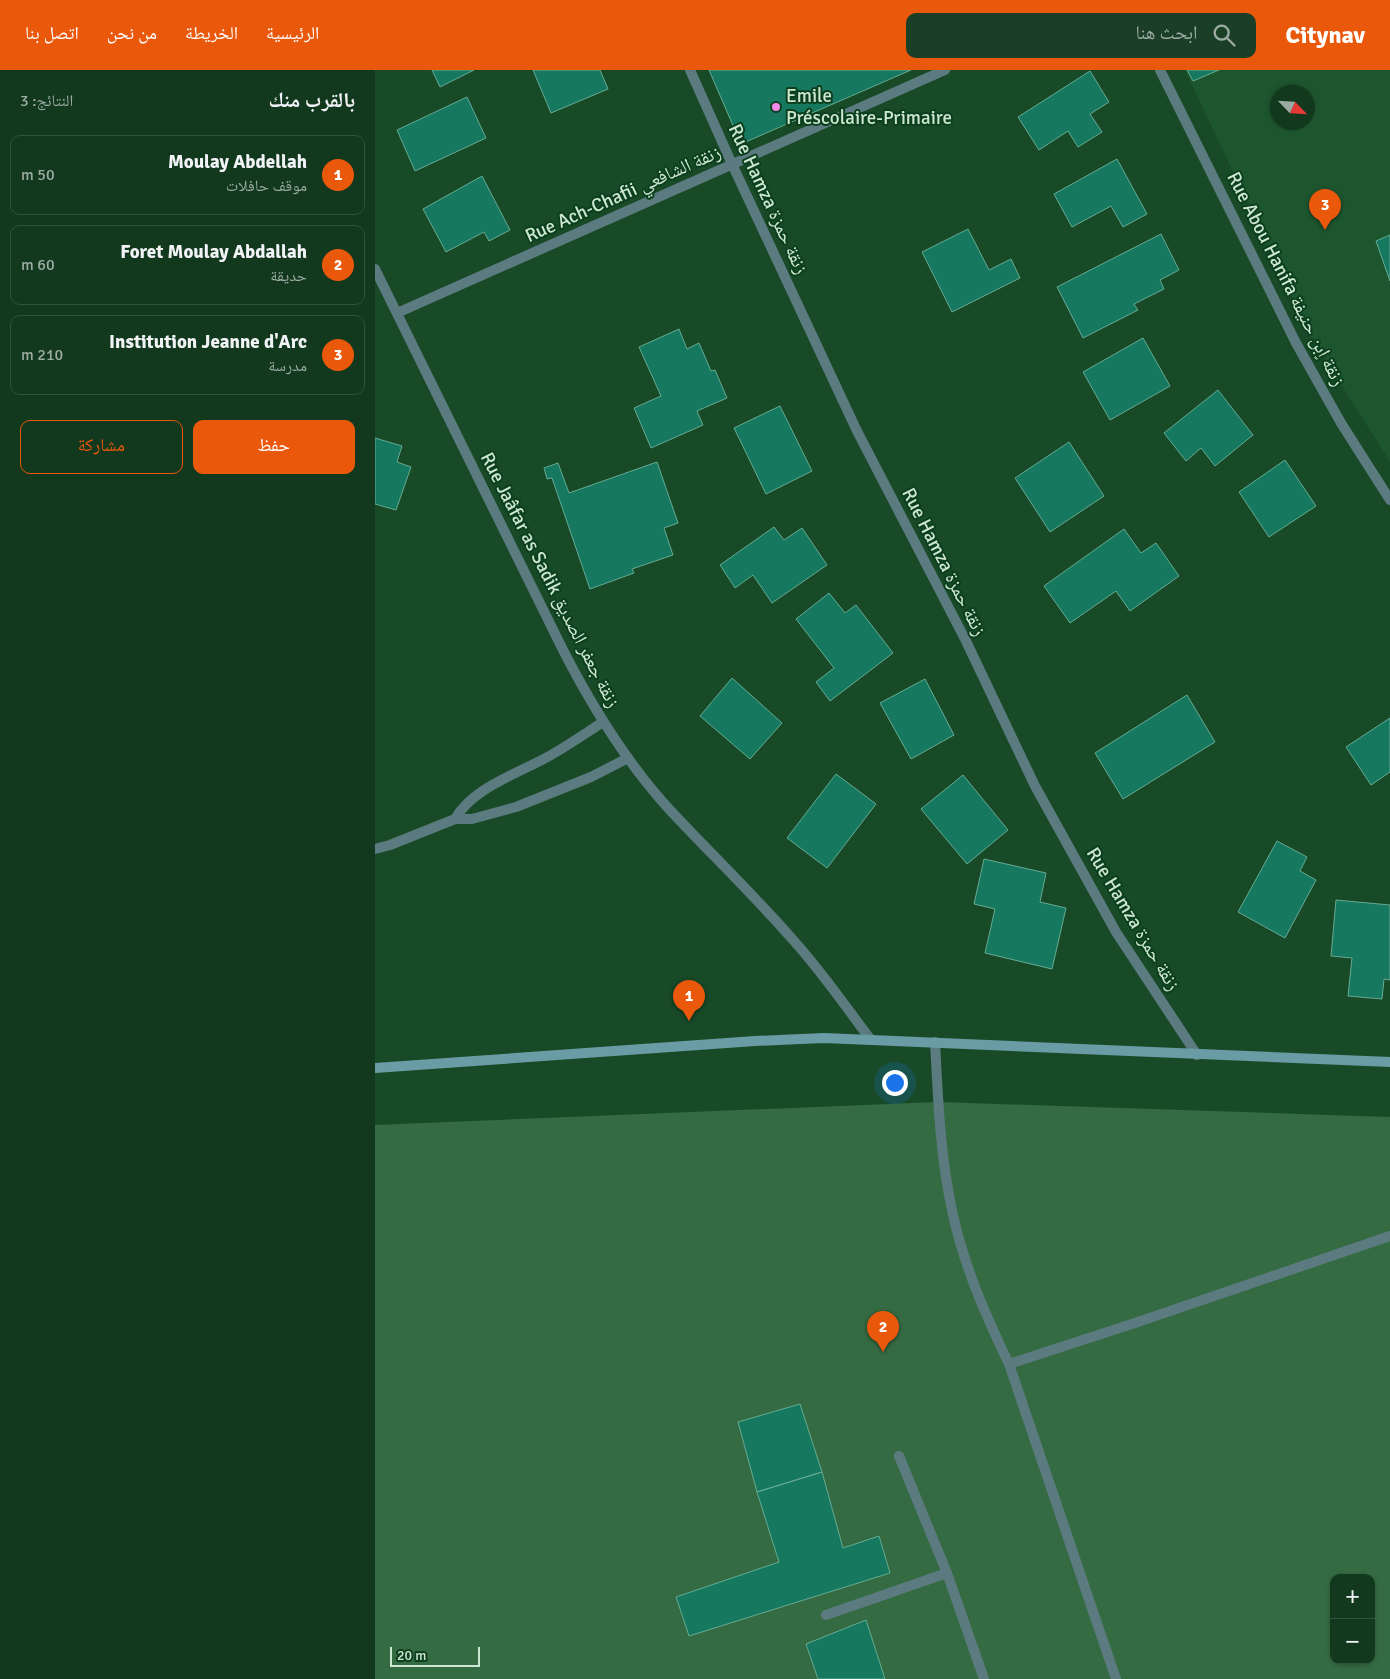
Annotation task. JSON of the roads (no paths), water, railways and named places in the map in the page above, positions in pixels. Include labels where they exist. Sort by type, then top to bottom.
[{"type":"street","name":"Rue Hamza زنقة حمزة","points":[[690,70],[857,432],[966,641],[1035,786],[1116,932],[1197,1055]]},
{"type":"street","name":"Rue Ach-Chafii زنقة الشافعي","points":[[397,313],[945,70]]},
{"type":"street","name":"Rue Abou Hanifa زنقة اٍبن حنيفة","points":[[1160,70],[1296,343],[1341,423],[1390,500]]},
{"type":"street","name":"Rue Jaâfar as Sadik زنقة جعفر الصديق","points":[[375,269],[564,652],[584,691],[603,722],[628,758],[668,808],[755,897],[796,943],[871,1040]]},
{"type":"street","points":[[455,819],[461,808],[483,792],[551,755],[603,722]]},
{"type":"street","points":[[375,849],[390,845],[455,819],[472,819],[509,809],[591,776],[628,758]]},
{"type":"street","points":[[375,1068],[755,1041],[824,1038],[1390,1062]]},
{"type":"street","points":[[935,1042],[943,1156],[952,1210],[966,1263],[985,1315],[1009,1364],[1116,1679]]},
{"type":"street","points":[[1009,1364],[1390,1236]]},
{"type":"street","points":[[899,1456],[947,1573],[984,1679]]},
{"type":"street","points":[[826,1615],[947,1573]]},
{"type":"place","name":"Emile Préscolaire-Primaire","points":[[776,107]]},
{"type":"place","name":"Institution Jeanne d'Arc","points":[[1325,230]]},
{"type":"place","name":"Moulay Abdellah","points":[[689,1021]]},
{"type":"place","name":"Foret Moulay Abdallah","points":[[883,1352]]}]
